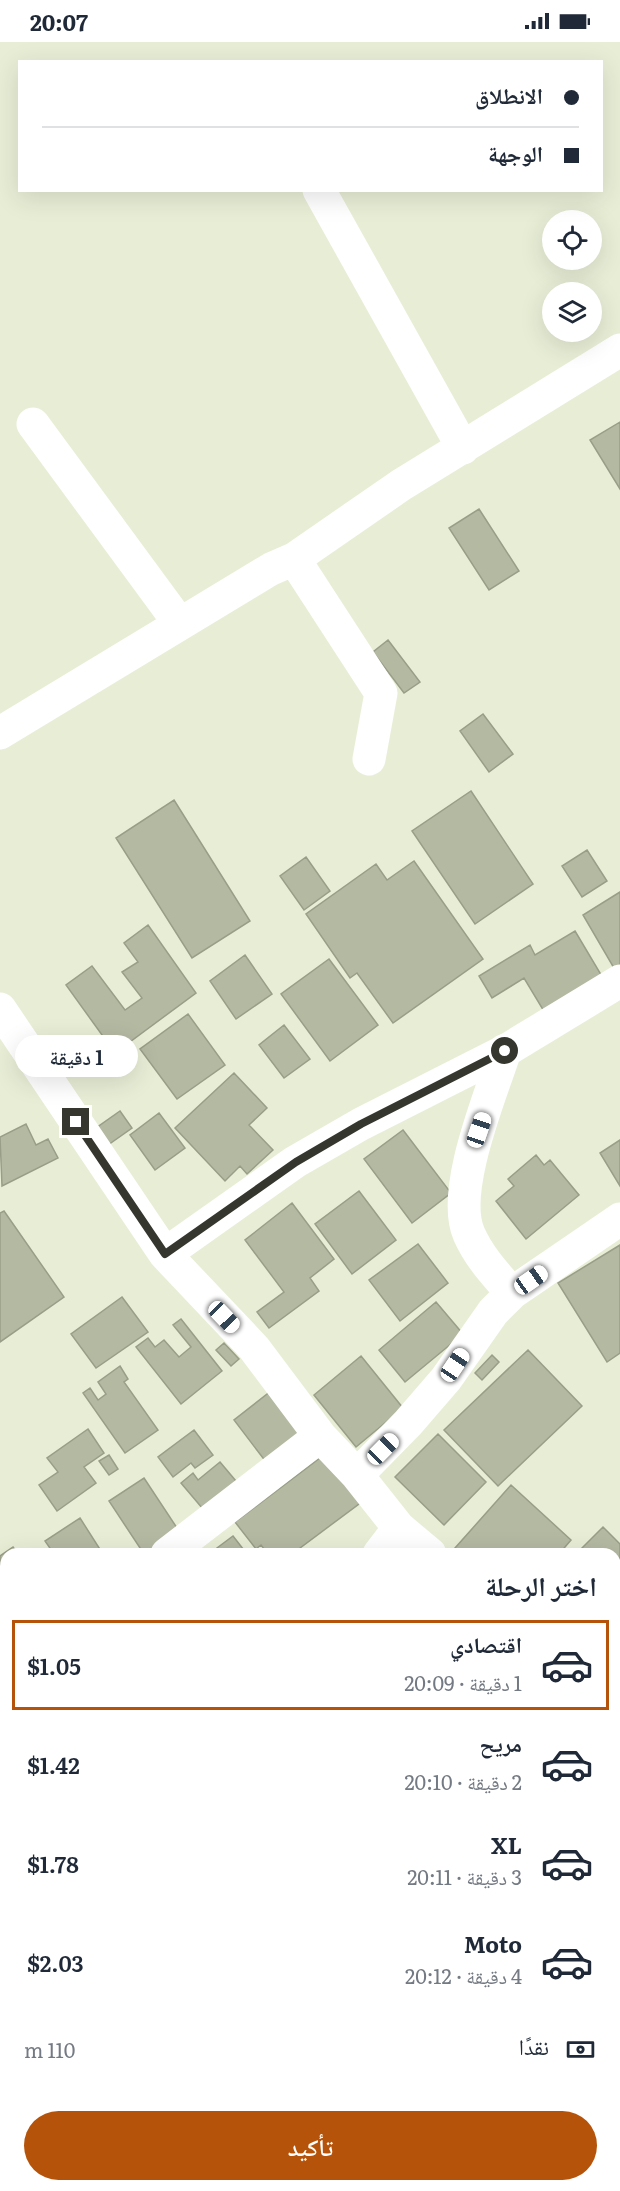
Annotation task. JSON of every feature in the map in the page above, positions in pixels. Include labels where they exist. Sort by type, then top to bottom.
[{"type":"street","points":[[320,192],[463,448]]},
{"type":"street","points":[[0,734],[271,569],[294,560],[401,485],[620,350]]},
{"type":"street","points":[[33,424],[180,624]]},
{"type":"street","points":[[294,560],[381,693],[369,759]]},
{"type":"street","points":[[165,1254],[296,1162],[361,1124],[505,1051],[620,981]]},
{"type":"street","points":[[0,1009],[165,1254],[254,1348],[320,1436],[357,1475],[399,1528],[423,1548]]},
{"type":"street","points":[[505,1051],[472,1149],[464,1197],[468,1232],[485,1264],[512,1293]]},
{"type":"street","points":[[357,1475],[408,1423],[446,1379],[487,1321],[512,1293],[620,1219]]},
{"type":"street","points":[[175,1548],[320,1436]]},
{"type":"street","points":[[384,1548],[399,1528]]},
{"type":"building","points":[[620,422],[620,489],[590,440]]},
{"type":"building","points":[[479,509],[519,571],[489,590],[449,528]]},
{"type":"building","points":[[388,640],[420,682],[404,693],[373,652]]},
{"type":"building","points":[[483,714],[513,754],[489,772],[460,731]]},
{"type":"building","points":[[471,791],[533,884],[475,924],[412,831]]},
{"type":"building","points":[[174,800],[250,921],[192,958],[116,838]]},
{"type":"building","points":[[587,850],[607,881],[582,897],[562,866]]},
{"type":"building","points":[[306,857],[330,891],[304,910],[280,876]]},
{"type":"building","points":[[414,861],[483,959],[393,1023],[357,973],[350,978],[306,914],[376,864],[387,880]]},
{"type":"building","points":[[620,892],[620,974],[618,975],[583,915]]},
{"type":"building","points":[[148,925],[196,993],[115,1053],[66,985],[92,966],[125,1010],[142,998],[122,972],[138,962],[124,943]]},
{"type":"building","points":[[575,931],[603,978],[545,1013],[524,978],[492,998],[479,976],[530,945],[535,955]]},
{"type":"building","points":[[245,955],[272,994],[236,1019],[210,981]]},
{"type":"building","points":[[329,959],[378,1025],[330,1061],[281,994]]},
{"type":"building","points":[[188,1014],[225,1065],[177,1099],[140,1049]]},
{"type":"building","points":[[284,1025],[310,1059],[284,1078],[259,1045]]},
{"type":"building","points":[[234,1073],[267,1108],[249,1125],[273,1150],[247,1174],[240,1166],[225,1181],[175,1128]]},
{"type":"building","points":[[120,1111],[132,1128],[108,1145],[96,1128]]},
{"type":"building","points":[[159,1113],[185,1148],[155,1170],[130,1135]]},
{"type":"building","points":[[26,1124],[36,1145],[48,1139],[58,1158],[2,1186],[0,1137]]},
{"type":"building","points":[[403,1130],[451,1193],[412,1223],[364,1159]]},
{"type":"building","points":[[620,1140],[620,1186],[600,1153]]},
{"type":"building","points":[[536,1155],[544,1165],[550,1160],[579,1195],[526,1239],[496,1201],[514,1186],[508,1179]]},
{"type":"building","points":[[359,1191],[396,1240],[352,1274],[315,1224]]},
{"type":"building","points":[[292,1203],[334,1259],[310,1278],[319,1291],[269,1328],[257,1312],[284,1292],[245,1240]]},
{"type":"building","points":[[4,1211],[64,1297],[0,1342],[0,1213]]},
{"type":"building","points":[[418,1244],[448,1283],[400,1321],[369,1280]]},
{"type":"building","points":[[620,1245],[620,1353],[607,1362],[558,1283]]},
{"type":"building","points":[[122,1297],[148,1332],[96,1368],[71,1334]]},
{"type":"building","points":[[436,1302],[463,1334],[405,1382],[379,1350]]},
{"type":"building","points":[[181,1319],[222,1371],[181,1404],[136,1347],[148,1338],[155,1347],[164,1340],[179,1357],[191,1347],[173,1325]]},
{"type":"building","points":[[224,1343],[239,1359],[231,1366],[216,1350]]},
{"type":"building","points":[[528,1350],[582,1406],[498,1486],[444,1430]]},
{"type":"building","points":[[492,1355],[499,1362],[482,1380],[475,1373]]},
{"type":"building","points":[[361,1356],[403,1408],[356,1447],[314,1395]]},
{"type":"building","points":[[120,1366],[128,1379],[124,1382],[158,1430],[125,1453],[83,1393],[90,1388],[98,1400],[106,1394],[98,1382]]},
{"type":"building","points":[[276,1387],[308,1428],[266,1462],[234,1420]]},
{"type":"building","points":[[88,1429],[104,1453],[84,1467],[96,1483],[57,1511],[39,1485],[58,1472],[47,1458]]},
{"type":"building","points":[[194,1430],[213,1455],[195,1468],[191,1463],[173,1477],[158,1457]]},
{"type":"building","points":[[438,1434],[486,1482],[444,1525],[395,1477]]},
{"type":"building","points":[[328,1452],[363,1501],[300,1548],[263,1548],[261,1545],[255,1548],[235,1522]]},
{"type":"building","points":[[109,1455],[118,1469],[109,1475],[99,1461]]},
{"type":"building","points":[[220,1462],[241,1487],[208,1515],[181,1483],[193,1473],[198,1480]]},
{"type":"building","points":[[144,1478],[183,1537],[167,1548],[140,1548],[109,1501]]},
{"type":"building","points":[[511,1485],[571,1540],[564,1548],[455,1548]]},
{"type":"building","points":[[80,1518],[99,1548],[50,1548],[45,1541]]},
{"type":"building","points":[[603,1527],[620,1544],[620,1548],[582,1548]]},
{"type":"building","points":[[233,1536],[242,1548],[217,1548]]},
{"type":"route","points":[[76,1122],[165,1254],[296,1162],[361,1124],[505,1051]]}]
